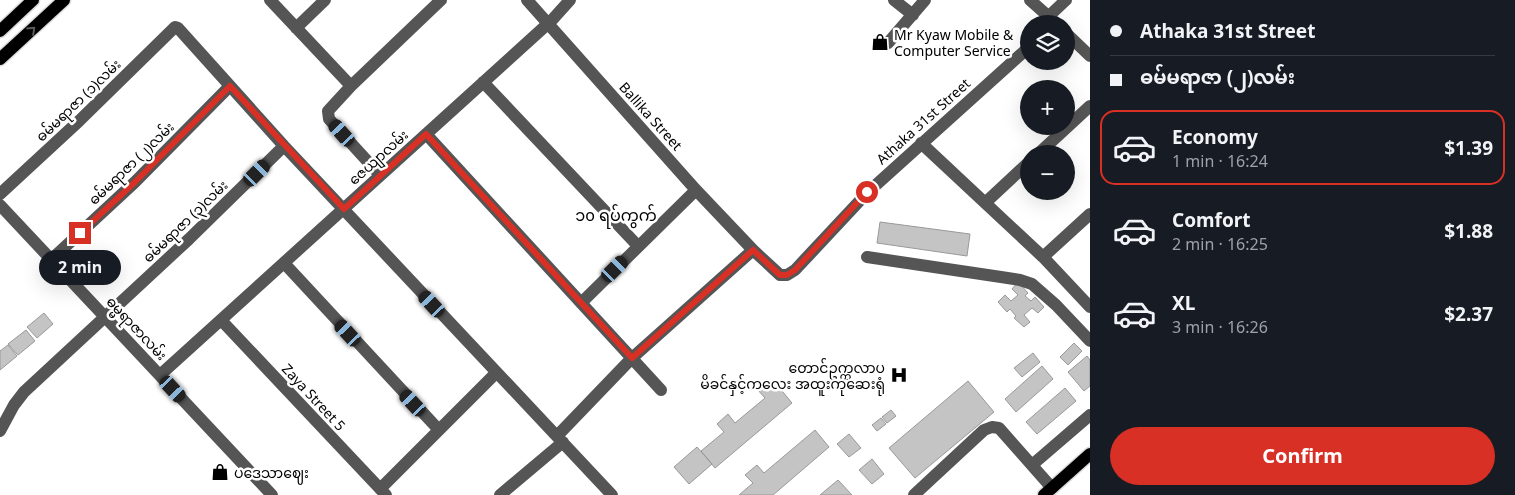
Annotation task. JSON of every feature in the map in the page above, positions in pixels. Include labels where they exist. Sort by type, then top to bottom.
[{"type":"main road","points":[[0,31],[33,0]]},
{"type":"main road","points":[[0,59],[64,0]]},
{"type":"main road","points":[[1048,492],[1090,454]]},
{"type":"street","points":[[270,0],[351,86]]},
{"type":"street","points":[[296,28],[325,0]]},
{"type":"street","points":[[380,175],[329,118],[328,111],[351,86],[441,0]]},
{"type":"street","name":"Ballika Street","points":[[528,0],[696,190],[753,250]]},
{"type":"street","name":"ဇေယျာလမ်း","points":[[160,375],[548,23],[570,0]]},
{"type":"street","points":[[894,0],[913,15]]},
{"type":"street","points":[[888,42],[925,0]]},
{"type":"street","points":[[1030,0],[1047,15]]},
{"type":"street","points":[[1057,15],[1066,0]]},
{"type":"street","name":"ဓမ်မရာဇာ (၁)လမ်း","points":[[0,194],[175,27],[178,28],[230,86]]},
{"type":"street","points":[[1075,41],[1090,56]]},
{"type":"street","name":"Athaka 31st Street","points":[[753,250],[780,275],[787,275],[867,192],[1020,55]]},
{"type":"street","points":[[483,82],[638,246]]},
{"type":"street","points":[[230,86],[496,373],[612,495]]},
{"type":"street","name":"ဓမ်မရာဇာ (၂)လမ်း","points":[[52,259],[135,182],[230,86]]},
{"type":"street","points":[[1048,145],[1090,106]]},
{"type":"street","points":[[426,134],[661,390]]},
{"type":"street","points":[[922,143],[1043,256],[1090,307]]},
{"type":"street","name":"ဓမ်မရာဇာ (၃)လမ်း","points":[[0,431],[24,392],[189,240],[284,146]]},
{"type":"street","points":[[985,203],[1020,170]]},
{"type":"street","points":[[581,303],[696,190]]},
{"type":"street","name":"ဓမ္မရာဇာလမ်း","points":[[0,205],[272,495]]},
{"type":"street","points":[[1043,256],[1090,214]]},
{"type":"street","points":[[500,495],[560,439],[632,358],[753,250]]},
{"type":"street","points":[[867,257],[1001,277],[1032,284],[1056,305],[1090,341]]},
{"type":"street","points":[[284,263],[439,430]]},
{"type":"street","name":"Zaya Street 5","points":[[221,320],[383,492]]},
{"type":"street","points":[[383,492],[439,430],[496,373]]},
{"type":"street","points":[[1032,465],[1090,414]]},
{"type":"street","points":[[914,495],[984,430],[992,427],[999,428],[1032,465],[1048,492]]},
{"type":"building","points":[[880,222],[970,234],[967,256],[877,243]]},
{"type":"building","points":[[1018,282],[1028,293],[1025,296],[1031,301],[1035,297],[1044,307],[1038,313],[1032,308],[1024,315],[1030,322],[1024,327],[1014,318],[1016,316],[1010,309],[1007,312],[998,302],[1005,295],[1011,301],[1018,295],[1012,289]]},
{"type":"building","points":[[44,313],[53,324],[37,338],[27,327]]},
{"type":"building","points":[[26,330],[35,341],[18,355],[8,344]]},
{"type":"building","points":[[1074,343],[1082,351],[1068,365],[1060,357]]},
{"type":"building","points":[[8,345],[17,356],[0,370],[0,351]]},
{"type":"building","points":[[1033,353],[1040,362],[1022,377],[1014,368]]},
{"type":"building","points":[[1087,356],[1090,360],[1090,386],[1084,391],[1068,372]]},
{"type":"building","points":[[1042,366],[1053,379],[1016,412],[1005,399]]},
{"type":"building","points":[[769,380],[776,388],[778,386],[792,403],[715,468],[701,451],[724,432],[717,424],[728,414],[735,423],[765,398],[757,389]]},
{"type":"building","points":[[968,381],[994,412],[915,478],[889,448]]},
{"type":"building","points":[[1065,388],[1076,401],[1037,434],[1026,422]]},
{"type":"building","points":[[891,410],[896,416],[887,423],[882,417]]},
{"type":"building","points":[[881,418],[886,424],[877,431],[872,425]]},
{"type":"building","points":[[815,430],[829,447],[773,495],[739,495],[753,483],[745,475],[757,465],[764,473]]},
{"type":"building","points":[[849,434],[861,448],[849,457],[837,444]]},
{"type":"building","points":[[697,447],[712,464],[689,484],[674,467]]},
{"type":"building","points":[[872,459],[884,474],[872,484],[859,470]]},
{"type":"building","points":[[838,480],[852,495],[820,495]]},
{"type":"place","name":"Mr Kyaw Mobile & Computer Service","points":[[880,42]]},
{"type":"place","name":"တောင်ဥက္ကလာပ မိခင်နှင့်ကလေး အထူးကုဆေးရုံ","points":[[899,375]]},
{"type":"place","name":"ပဒေသာဈေး","points":[[220,472]]},
{"type":"district","name":"၁o ရပ်ကွက်","points":[[616,215]]},
{"type":"route","points":[[80,233],[135,182],[230,86],[344,209],[426,134],[632,358],[753,250],[780,275],[787,275],[795,270],[867,192]]}]
